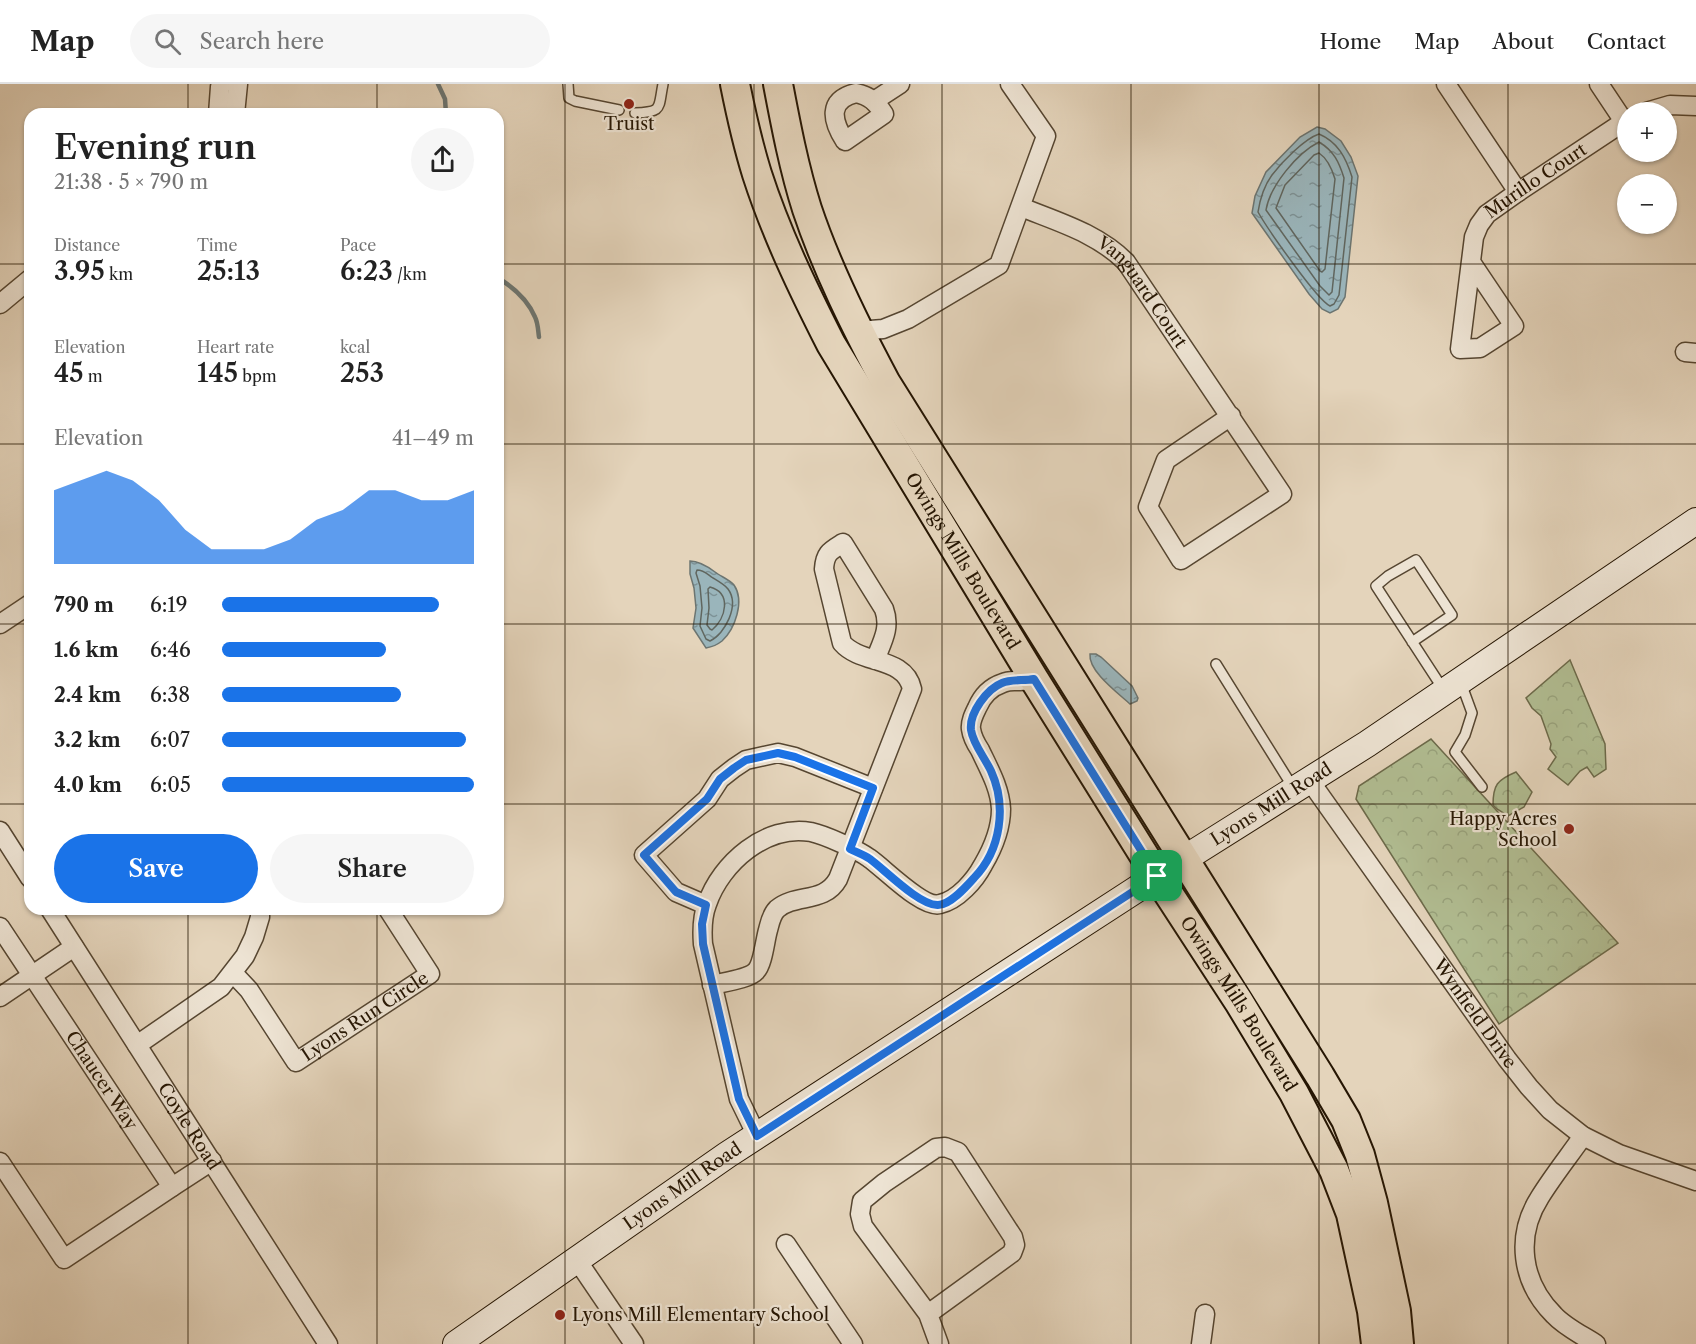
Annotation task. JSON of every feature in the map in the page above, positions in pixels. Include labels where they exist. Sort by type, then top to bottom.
[{"type":"main road","name":"Owings Mills Boulevard","points":[[735,84],[756,172],[775,225],[831,344],[1034,679],[1239,1002],[1294,1093],[1334,1170],[1351,1214],[1372,1311],[1376,1344]]},
{"type":"main road","name":"Owings Mills Boulevard","points":[[778,84],[794,162],[807,210],[858,331],[886,383],[1346,1120],[1360,1155],[1373,1203],[1396,1311],[1399,1344]]},
{"type":"main road","name":"Lyons Mill Road","points":[[456,1344],[757,1136],[1157,876],[1303,786],[1696,521]]},
{"type":"street","points":[[219,108],[222,84]]},
{"type":"street","points":[[236,108],[238,84]]},
{"type":"street","points":[[874,101],[900,84]]},
{"type":"street","points":[[858,331],[883,329],[908,319],[999,265],[1046,136],[1010,84]]},
{"type":"street","points":[[1446,84],[1518,192]]},
{"type":"street","points":[[1599,84],[1617,108]]},
{"type":"street","points":[[1677,105],[1696,106]]},
{"type":"street","name":"Murillo Court","points":[[1471,262],[1514,326],[1480,348],[1460,349],[1474,237],[1479,225],[1487,214],[1617,124]]},
{"type":"street","name":"Vanguard Court","points":[[1020,207],[1079,230],[1114,250],[1126,262],[1231,416],[1282,494],[1181,560],[1148,507],[1166,460],[1231,416]]},
{"type":"street","points":[[0,304],[24,284]]},
{"type":"street","points":[[712,985],[748,976],[756,971],[760,965],[773,913],[780,907],[825,893],[833,888],[912,689],[906,674],[847,648],[840,636],[824,570],[825,558],[843,543],[888,618],[888,626],[875,660]]},
{"type":"street","points":[[2,617],[24,607]]},
{"type":"street","points":[[757,1136],[739,1099],[703,944],[702,924],[706,905],[715,885],[732,864],[753,846],[776,835],[811,832],[868,857],[912,894],[928,903],[938,905],[948,901],[962,891],[978,874],[990,854],[999,828],[1001,809],[998,789],[973,736],[972,720],[987,693],[996,686],[1005,681],[1034,679]]},
{"type":"street","points":[[706,905],[676,892],[644,855],[707,799],[720,779],[734,768],[746,760],[778,753],[795,757],[873,788]]},
{"type":"street","name":"Wynfield Drive","points":[[1303,786],[1529,1088],[1550,1110],[1583,1136],[1619,1154],[1696,1180]]},
{"type":"street","points":[[0,831],[24,869]]},
{"type":"street","name":"Coyle Road","points":[[54,915],[328,1344]]},
{"type":"street","points":[[137,1045],[221,987],[246,956],[260,915]]},
{"type":"street","name":"Lyons Run Circle","points":[[233,973],[249,990],[296,1062],[430,974],[392,915]]},
{"type":"street","name":"Chaucer Way","points":[[0,927],[172,1187]]},
{"type":"street","points":[[0,997],[74,947]]},
{"type":"street","points":[[1583,1136],[1539,1198],[1524,1240],[1525,1262],[1532,1284],[1542,1302],[1556,1317],[1596,1344]]},
{"type":"street","points":[[928,1314],[1012,1253],[1015,1245],[1013,1237],[958,1152],[945,1147],[936,1148],[884,1183],[862,1202],[860,1214],[863,1226],[928,1314],[939,1344]]},
{"type":"street","points":[[0,1162],[64,1259],[212,1161]]},
{"type":"street","points":[[786,1244],[853,1344]]},
{"type":"street","points":[[577,1260],[634,1344]]},
{"type":"street","points":[[1201,1344],[1205,1314]]},
{"type":"lane","points":[[568,84],[569,98],[619,110]]},
{"type":"lane","points":[[635,113],[653,112],[658,108],[663,84]]},
{"type":"lane","points":[[1412,642],[1452,615],[1416,560],[1388,576],[1376,586],[1412,642],[1452,686],[1472,713],[1465,735],[1455,752],[1482,787]]},
{"type":"lane","points":[[1216,664],[1303,786]]},
{"type":"green space","points":[[1570,660],[1605,744],[1606,769],[1594,777],[1587,767],[1580,771],[1568,785],[1548,769],[1556,757],[1550,749],[1551,744],[1541,716],[1526,698]]},
{"type":"green space","points":[[1431,739],[1618,943],[1499,1024],[1356,799],[1359,786]]},
{"type":"green space","points":[[1516,772],[1532,792],[1524,807],[1508,816],[1493,805],[1494,793],[1500,781]]},
{"type":"water","points":[[1317,127],[1325,129],[1341,141],[1351,157],[1358,176],[1345,297],[1338,309],[1330,313],[1322,309],[1309,294],[1252,213],[1255,196],[1266,172],[1300,137]]},
{"type":"water","points":[[690,561],[703,564],[728,580],[734,585],[739,599],[737,614],[727,636],[708,648],[693,628],[696,608]]},
{"type":"water","points":[[1090,654],[1101,657],[1132,686],[1138,698],[1137,701],[1130,704],[1105,681],[1094,667]]},
{"type":"waterway","points":[[438,84],[445,99],[446,108]]},
{"type":"waterway","points":[[504,282],[524,300],[532,311],[539,337]]},
{"type":"place","name":"Truist","points":[[629,104]]},
{"type":"place","name":"Happy Acres School","points":[[1569,829]]},
{"type":"place","name":"Lyons Mill Elementary School","points":[[560,1315]]},
{"type":"route","points":[[1034,679],[1157,876],[757,1136],[739,1099],[703,944],[702,924],[706,905],[676,892],[644,855],[707,799],[720,779],[734,768],[746,760],[778,753],[795,757],[873,788],[850,849],[868,857],[912,894],[928,903],[938,905],[948,901],[962,891],[978,874],[990,854],[999,828],[1001,809],[998,789],[973,736],[972,720],[987,693],[996,686],[1005,681],[1034,679]]}]
